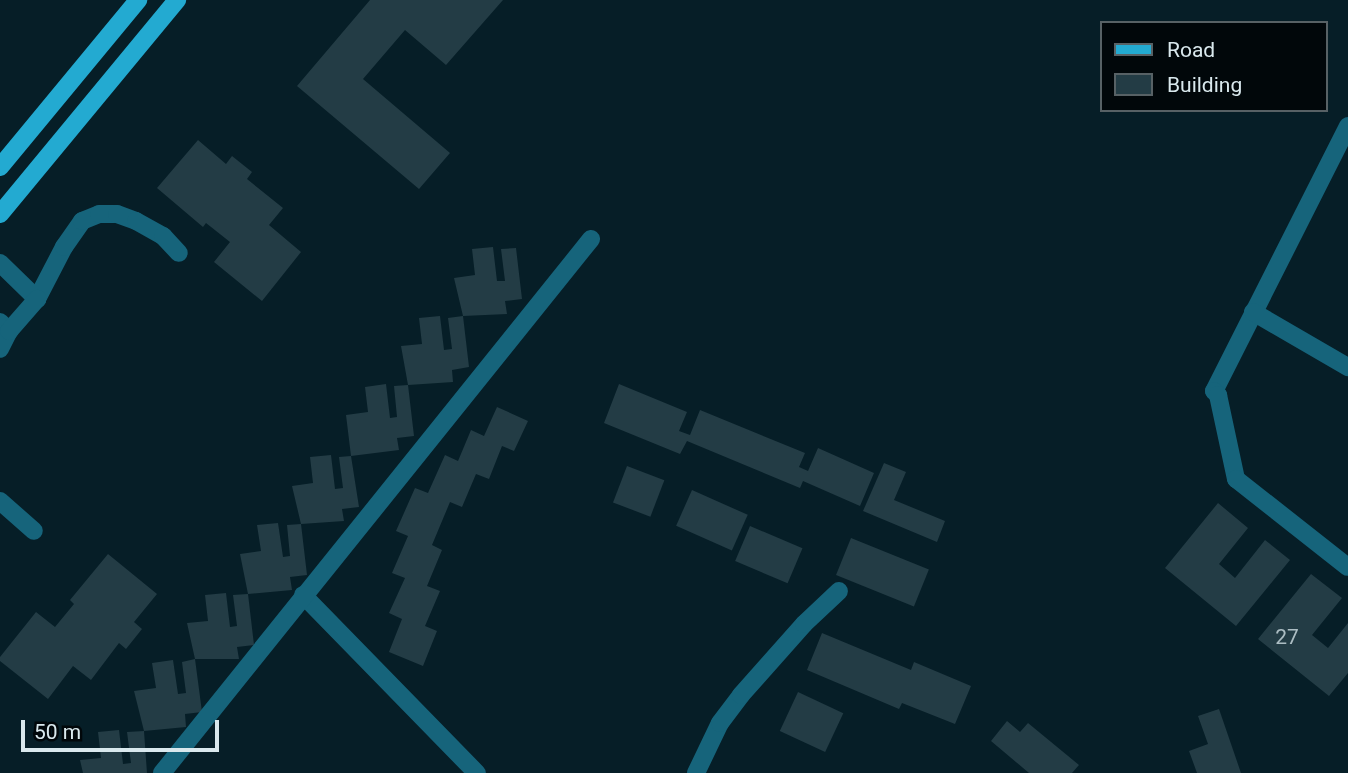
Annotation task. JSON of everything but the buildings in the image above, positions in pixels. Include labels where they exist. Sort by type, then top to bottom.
[{"type":"main road","points":[[0,167],[138,0]]},
{"type":"main road","points":[[0,214],[177,0]]},
{"type":"street","points":[[1348,126],[1214,391],[1218,395],[1236,479],[1348,567]]},
{"type":"street","points":[[0,349],[4,326],[37,299],[64,247],[82,221],[99,214],[117,214],[163,236],[179,253]]},
{"type":"street","points":[[162,773],[591,239]]},
{"type":"street","points":[[0,263],[37,299]]},
{"type":"street","points":[[1253,312],[1348,367]]},
{"type":"street","points":[[0,501],[34,531]]},
{"type":"street","points":[[696,773],[720,723],[741,695],[804,624],[839,591]]},
{"type":"street","points":[[303,595],[477,773]]}]
